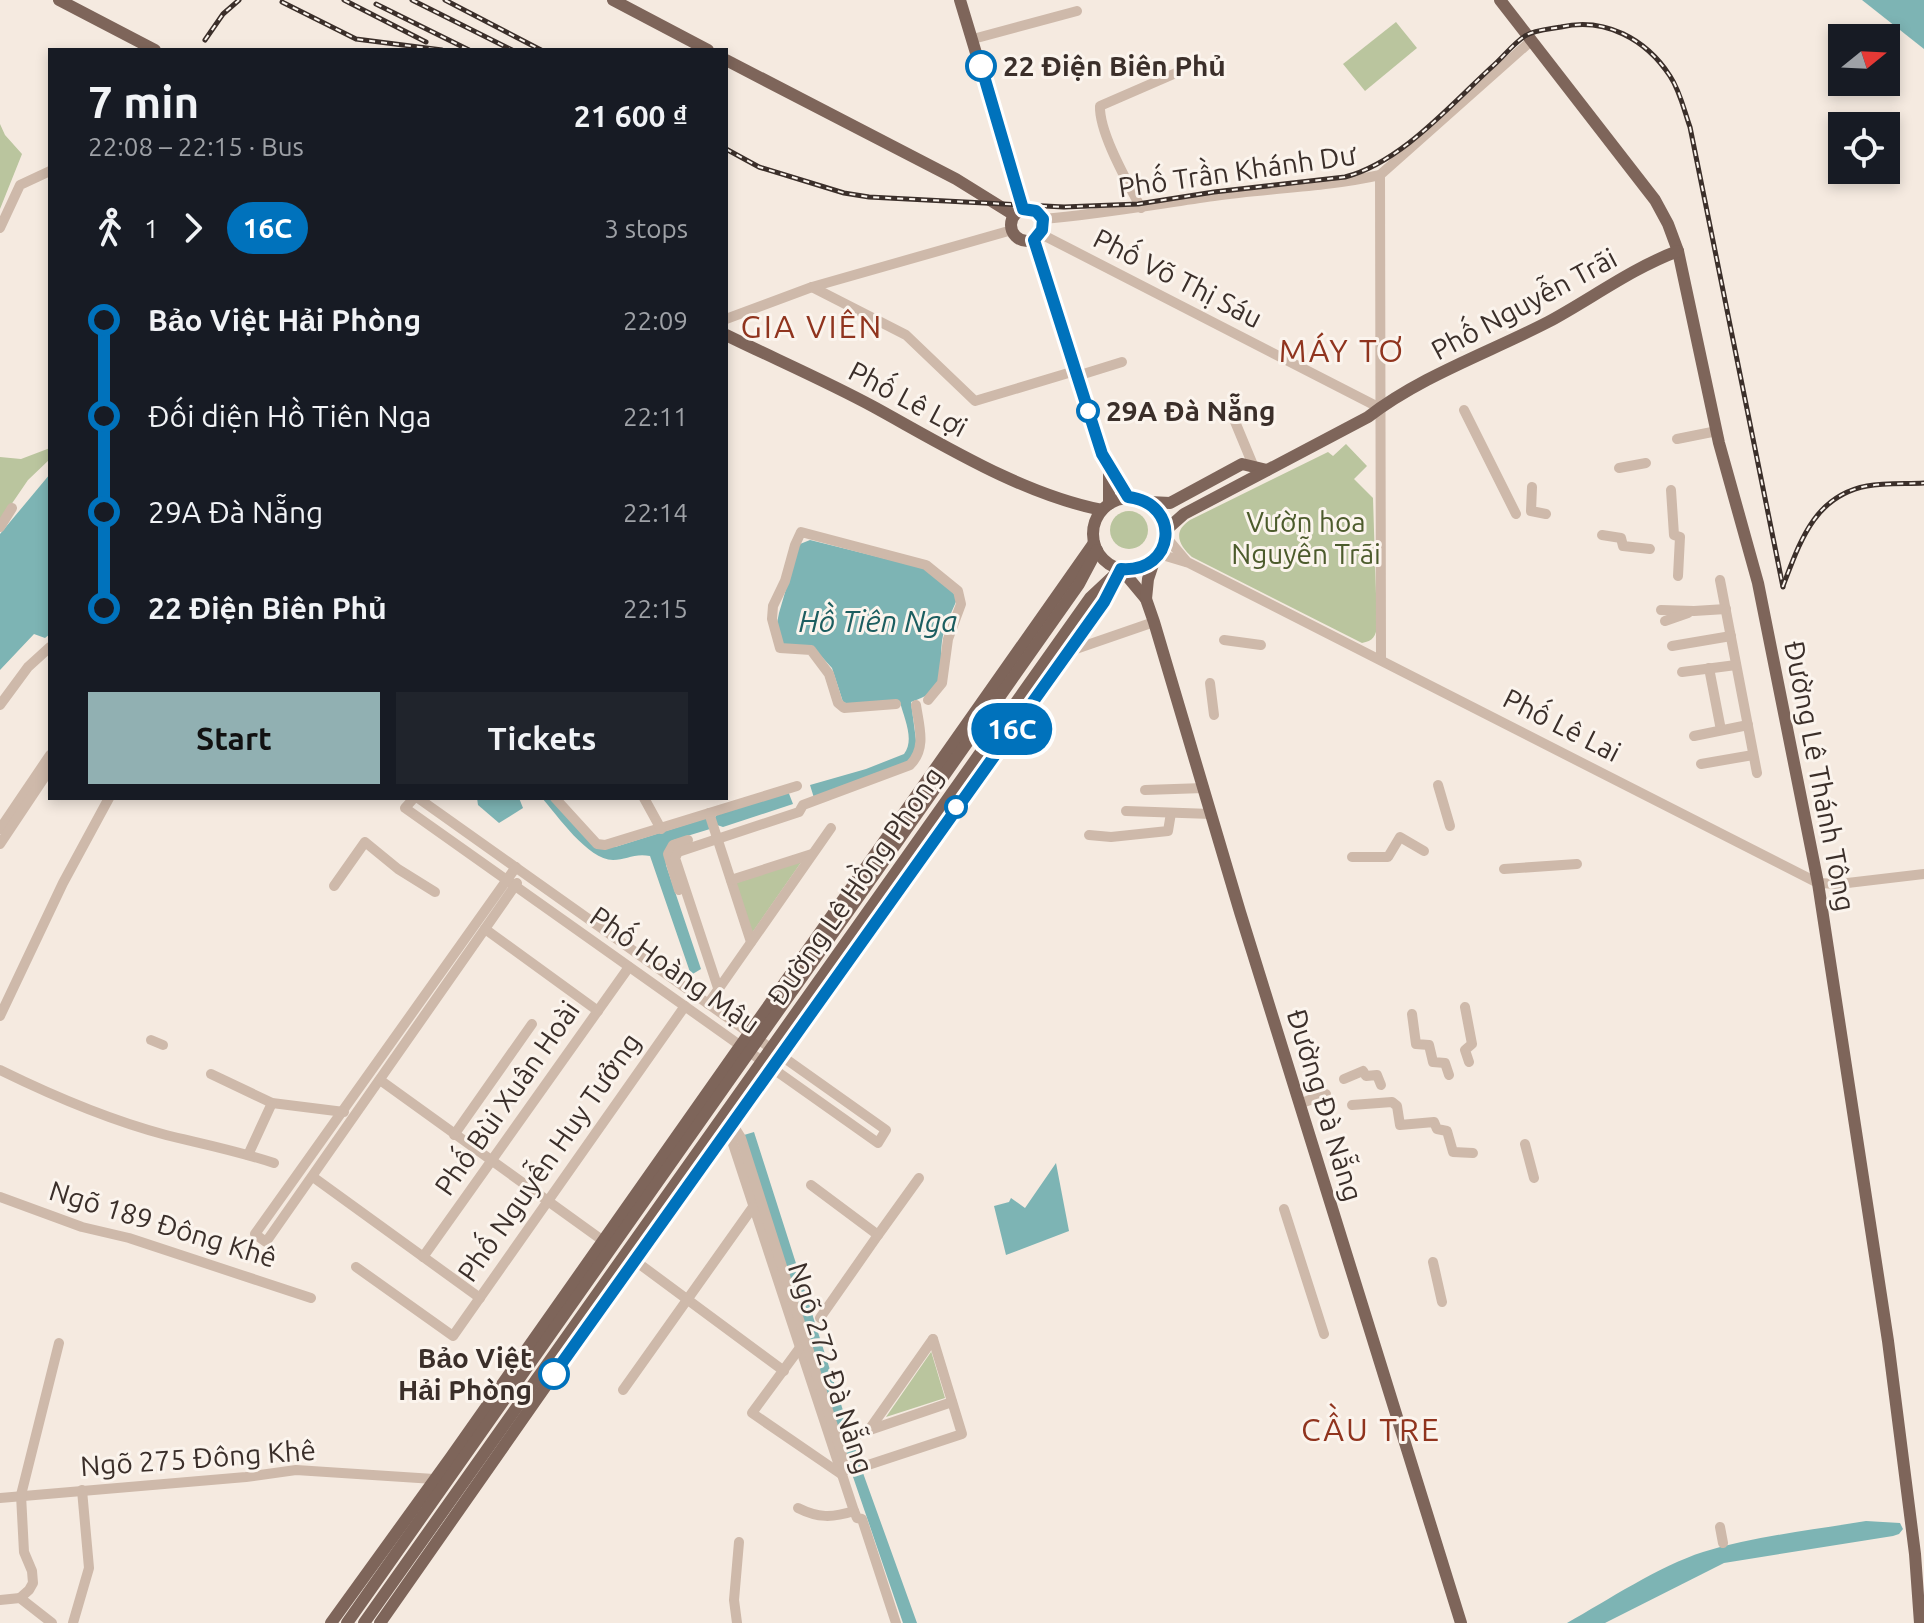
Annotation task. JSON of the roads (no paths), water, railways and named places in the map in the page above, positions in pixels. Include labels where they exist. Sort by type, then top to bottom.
[{"type":"main road","points":[[59,0],[151,48]]},
{"type":"main road","points":[[613,0],[704,48]]},
{"type":"main road","points":[[960,0],[1018,212],[1012,230],[1021,240],[1038,237]]},
{"type":"main road","name":"Đường Lê Thánh Tông","points":[[1500,0],[1655,200],[1678,251],[1717,431],[1758,583],[1818,883],[1918,1523],[1920,1623]]},
{"type":"main road","points":[[728,61],[1018,212],[1036,211],[1043,219],[1038,237],[1102,454],[1128,497]]},
{"type":"main road","name":"Phố Nguyễn Trãi","points":[[1166,534],[1184,514],[1368,417],[1392,398],[1545,323],[1657,259],[1678,251]]},
{"type":"main road","name":"Phố Lê Lợi","points":[[728,336],[872,406],[950,450],[1069,504],[1094,527]]},
{"type":"main road","points":[[1105,507],[1128,497],[1170,503],[1242,464],[1267,470]]},
{"type":"main road","points":[[1109,466],[1105,507],[1094,527],[1096,546],[1107,562],[1121,569],[1144,567],[1157,558]]},
{"type":"main road","points":[[1146,599],[1148,579],[1166,534],[1160,514],[1147,502]]},
{"type":"main road","name":"Phố Lê Lợi","points":[[1069,504],[1105,507]]},
{"type":"main road","name":"Đường Lê Hồng Phong","points":[[347,1623],[602,1240],[748,1032],[1079,584],[1096,546]]},
{"type":"main road","name":"Đường Lê Hồng Phong","points":[[764,1044],[1096,546]]},
{"type":"main road","name":"Đường Lê Hồng Phong","points":[[380,1623],[634,1260],[734,1127],[899,877],[1009,722],[1093,594],[1121,569]]},
{"type":"main road","name":"Đường Lê Hồng Phong","points":[[1009,722],[1104,602],[1121,569]]},
{"type":"main road","name":"Đường Đà Nẵng","points":[[1121,569],[1146,599],[1154,622],[1299,1104],[1461,1623]]},
{"type":"main road","points":[[1079,584],[1091,582],[1093,594]]},
{"type":"main road","name":"Đường Lê Hồng Phong","points":[[331,1623],[439,1483],[764,1044],[899,877]]},
{"type":"main road","name":"Đường Lê Hồng Phong","points":[[364,1623],[755,1056]]},
{"type":"street","points":[[973,39],[1077,11]]},
{"type":"street","name":"Phố Trần Khánh Dư","points":[[1043,219],[1349,182],[1380,175],[1531,41]]},
{"type":"street","points":[[1141,208],[1117,161],[1100,115],[1100,106],[1176,73]]},
{"type":"street","points":[[0,228],[20,185],[48,172]]},
{"type":"street","points":[[1380,175],[1381,660]]},
{"type":"street","points":[[728,318],[812,287],[1012,230]]},
{"type":"street","name":"Phố Võ Thị Sáu","points":[[1038,237],[1380,408]]},
{"type":"street","points":[[812,287],[906,335],[975,401],[1122,362]]},
{"type":"street","points":[[1464,410],[1516,514]]},
{"type":"street","points":[[1213,412],[1231,412],[1253,465]]},
{"type":"street","points":[[1677,439],[1717,431]]},
{"type":"street","points":[[1619,468],[1646,463]]},
{"type":"street","points":[[1532,487],[1531,511],[1546,514]]},
{"type":"street","points":[[1671,490],[1674,535],[1680,537],[1678,576]]},
{"type":"street","points":[[0,527],[12,508]]},
{"type":"street","points":[[896,704],[844,708],[838,703],[829,674],[811,650],[783,650],[778,646],[771,611],[785,581],[801,532],[926,565],[958,591],[961,604],[948,639],[942,683],[928,700]]},
{"type":"street","name":"Phố Lê Lai","points":[[1166,534],[1189,563]]},
{"type":"street","points":[[1602,535],[1621,538],[1623,546],[1650,549]]},
{"type":"street","name":"Phố Lê Lai","points":[[1157,558],[1189,563],[1818,883],[1836,884],[1924,874]]},
{"type":"street","points":[[1720,580],[1757,773]]},
{"type":"street","points":[[1661,610],[1726,609]]},
{"type":"street","points":[[1665,621],[1694,611]]},
{"type":"street","points":[[1067,652],[1154,622]]},
{"type":"street","points":[[1672,646],[1731,636]]},
{"type":"street","points":[[1224,640],[1261,645]]},
{"type":"street","points":[[0,705],[28,667],[48,649]]},
{"type":"street","points":[[1682,672],[1736,665]]},
{"type":"street","points":[[1709,668],[1721,730]]},
{"type":"street","points":[[1210,683],[1214,715]]},
{"type":"street","points":[[714,995],[675,858],[681,849],[910,765],[920,753],[921,745],[916,705]]},
{"type":"street","points":[[1694,736],[1748,725]]},
{"type":"street","points":[[1701,764],[1753,755]]},
{"type":"street","points":[[0,829],[48,758]]},
{"type":"street","points":[[0,844],[48,772]]},
{"type":"street","points":[[1438,785],[1450,826]]},
{"type":"street","points":[[557,800],[597,844],[620,842],[797,786]]},
{"type":"street","points":[[1145,790],[1204,788]]},
{"type":"street","points":[[0,1016],[63,883],[108,800]]},
{"type":"street","name":"Phố Hoàng Mậu","points":[[414,800],[405,808],[878,1143],[886,1130],[748,1032],[714,995],[665,971],[419,800]]},
{"type":"street","points":[[645,800],[661,829]]},
{"type":"street","points":[[1126,811],[1211,814]]},
{"type":"street","points":[[709,813],[751,942]]},
{"type":"street","points":[[1089,835],[1111,837],[1168,831],[1171,813]]},
{"type":"street","points":[[714,995],[831,828]]},
{"type":"street","points":[[463,849],[472,836]]},
{"type":"street","points":[[1352,857],[1388,857],[1400,837],[1424,851]]},
{"type":"street","points":[[334,886],[365,842],[398,869],[435,892]]},
{"type":"street","points":[[731,880],[812,854]]},
{"type":"street","points":[[1504,869],[1577,864]]},
{"type":"street","points":[[511,883],[485,929],[313,1177],[290,1198],[255,1234],[266,1242],[290,1198],[344,1112],[520,870]]},
{"type":"street","points":[[485,929],[598,1011]]},
{"type":"street","name":"Phố Bùi Xuân Hoài","points":[[423,1257],[629,967]]},
{"type":"street","points":[[656,986],[665,971]]},
{"type":"street","name":"Phố Nguyễn Huy Tưởng","points":[[356,1267],[453,1336],[685,1006]]},
{"type":"street","points":[[1465,1007],[1472,1044],[1465,1050],[1469,1062]]},
{"type":"street","points":[[1412,1014],[1416,1044],[1429,1045],[1433,1062],[1445,1063],[1449,1075]]},
{"type":"street","points":[[454,1135],[532,1024]]},
{"type":"street","points":[[151,1040],[163,1045]]},
{"type":"street","points":[[0,1070],[42,1091],[116,1119],[274,1163]]},
{"type":"street","points":[[1344,1079],[1363,1071],[1366,1076],[1377,1075],[1381,1085]]},
{"type":"street","points":[[211,1074],[272,1103],[344,1112]]},
{"type":"street","points":[[380,1080],[602,1240]]},
{"type":"street","points":[[1299,1104],[1326,1094]]},
{"type":"street","points":[[1352,1105],[1392,1102],[1397,1106],[1400,1125],[1434,1122],[1437,1129],[1447,1131],[1453,1152],[1473,1153]]},
{"type":"street","points":[[248,1155],[272,1103]]},
{"type":"street","points":[[734,1127],[741,1138],[858,1515],[814,1516],[798,1508]]},
{"type":"street","name":"Ngõ 272 Đà Nẵng","points":[[734,1127],[732,1141],[799,1349],[896,1623]]},
{"type":"street","points":[[1525,1144],[1534,1178]]},
{"type":"street","points":[[313,1177],[480,1298]]},
{"type":"street","points":[[820,1318],[919,1178]]},
{"type":"street","points":[[811,1185],[878,1235]]},
{"type":"street","name":"Ngõ 189 Đông Khê","points":[[0,1197],[82,1227],[129,1238],[311,1298]]},
{"type":"street","points":[[623,1390],[753,1207]]},
{"type":"street","points":[[1284,1209],[1324,1334]]},
{"type":"street","points":[[634,1260],[784,1371]]},
{"type":"street","points":[[1433,1262],[1442,1302]]},
{"type":"street","points":[[868,1465],[962,1434],[933,1339],[864,1432],[952,1402]]},
{"type":"street","points":[[0,1612],[1,1600],[20,1598],[33,1583],[24,1552],[21,1495],[59,1343]]},
{"type":"street","points":[[799,1349],[752,1413],[841,1474]]},
{"type":"street","name":"Ngõ 275 Đông Khê","points":[[0,1498],[296,1470],[439,1483]]},
{"type":"street","points":[[73,1623],[89,1568],[82,1490]]},
{"type":"street","points":[[1720,1527],[1723,1543]]},
{"type":"street","points":[[737,1623],[734,1600],[739,1542]]},
{"type":"street","points":[[20,1598],[51,1623]]},
{"type":"water","points":[[1862,0],[1924,0],[1924,49],[1900,30],[1900,24],[1892,24]]},
{"type":"water","points":[[48,476],[48,636],[45,638],[34,634],[0,670],[0,534]]},
{"type":"water","name":"Hồ Tiên Nga","points":[[810,540],[927,569],[951,589],[957,599],[943,636],[937,686],[932,692],[911,702],[917,748],[908,762],[814,798],[810,785],[904,754],[909,736],[900,702],[852,705],[843,702],[832,668],[811,645],[783,644],[777,623],[779,613],[798,548]]},
{"type":"water","points":[[788,791],[793,804],[723,827],[717,825],[715,817],[719,813]]},
{"type":"water","points":[[477,800],[520,800],[523,808],[499,823],[478,805]]},
{"type":"water","points":[[544,800],[561,800],[593,838],[615,847],[707,818],[710,829],[674,840],[665,850],[666,865],[701,969],[691,975],[650,856],[613,860],[603,858],[574,835]]},
{"type":"water","points":[[754,1132],[863,1473],[917,1623],[903,1623],[852,1474],[744,1135]]},
{"type":"water","points":[[1056,1163],[1069,1231],[1006,1255],[994,1206],[1009,1202],[1011,1198],[1025,1208]]},
{"type":"water","points":[[1866,1521],[1900,1523],[1903,1529],[1893,1536],[1724,1563],[1605,1623],[1567,1623],[1651,1575],[1703,1552]]},
{"type":"railway","points":[[205,40],[223,14],[239,0]]},
{"type":"railway","points":[[344,0],[426,42]]},
{"type":"railway","points":[[412,0],[508,48]]},
{"type":"railway","points":[[445,0],[537,48]]},
{"type":"railway","points":[[282,2],[356,39],[426,48]]},
{"type":"railway","points":[[376,4],[465,48]]},
{"type":"railway","points":[[728,150],[759,167],[844,193],[869,197],[1064,207],[1138,204],[1345,177],[1386,159],[1406,145],[1529,34],[1577,25],[1593,25],[1623,34],[1649,51],[1670,76],[1690,127],[1783,587]]},
{"type":"railway","points":[[1783,586],[1803,538],[1822,510],[1834,500],[1849,491],[1867,486],[1924,483]]},
{"type":"place","name":"22 Điện Biên Phủ","points":[[981,66]]},
{"type":"place","name":"29A Đà Nẵng","points":[[1088,411]]},
{"type":"place","name":"Bảo Việt Hải Phòng","points":[[554,1374]]},
{"type":"district","name":"GIA VIÊN","points":[[812,327]]},
{"type":"district","name":"MÁY TƠ","points":[[1342,351]]},
{"type":"district","name":"CẦU TRE","points":[[1371,1430]]},
{"type":"park label","name":"Vườn hoa Nguyễn Trãi","points":[[1306,538]]}]
